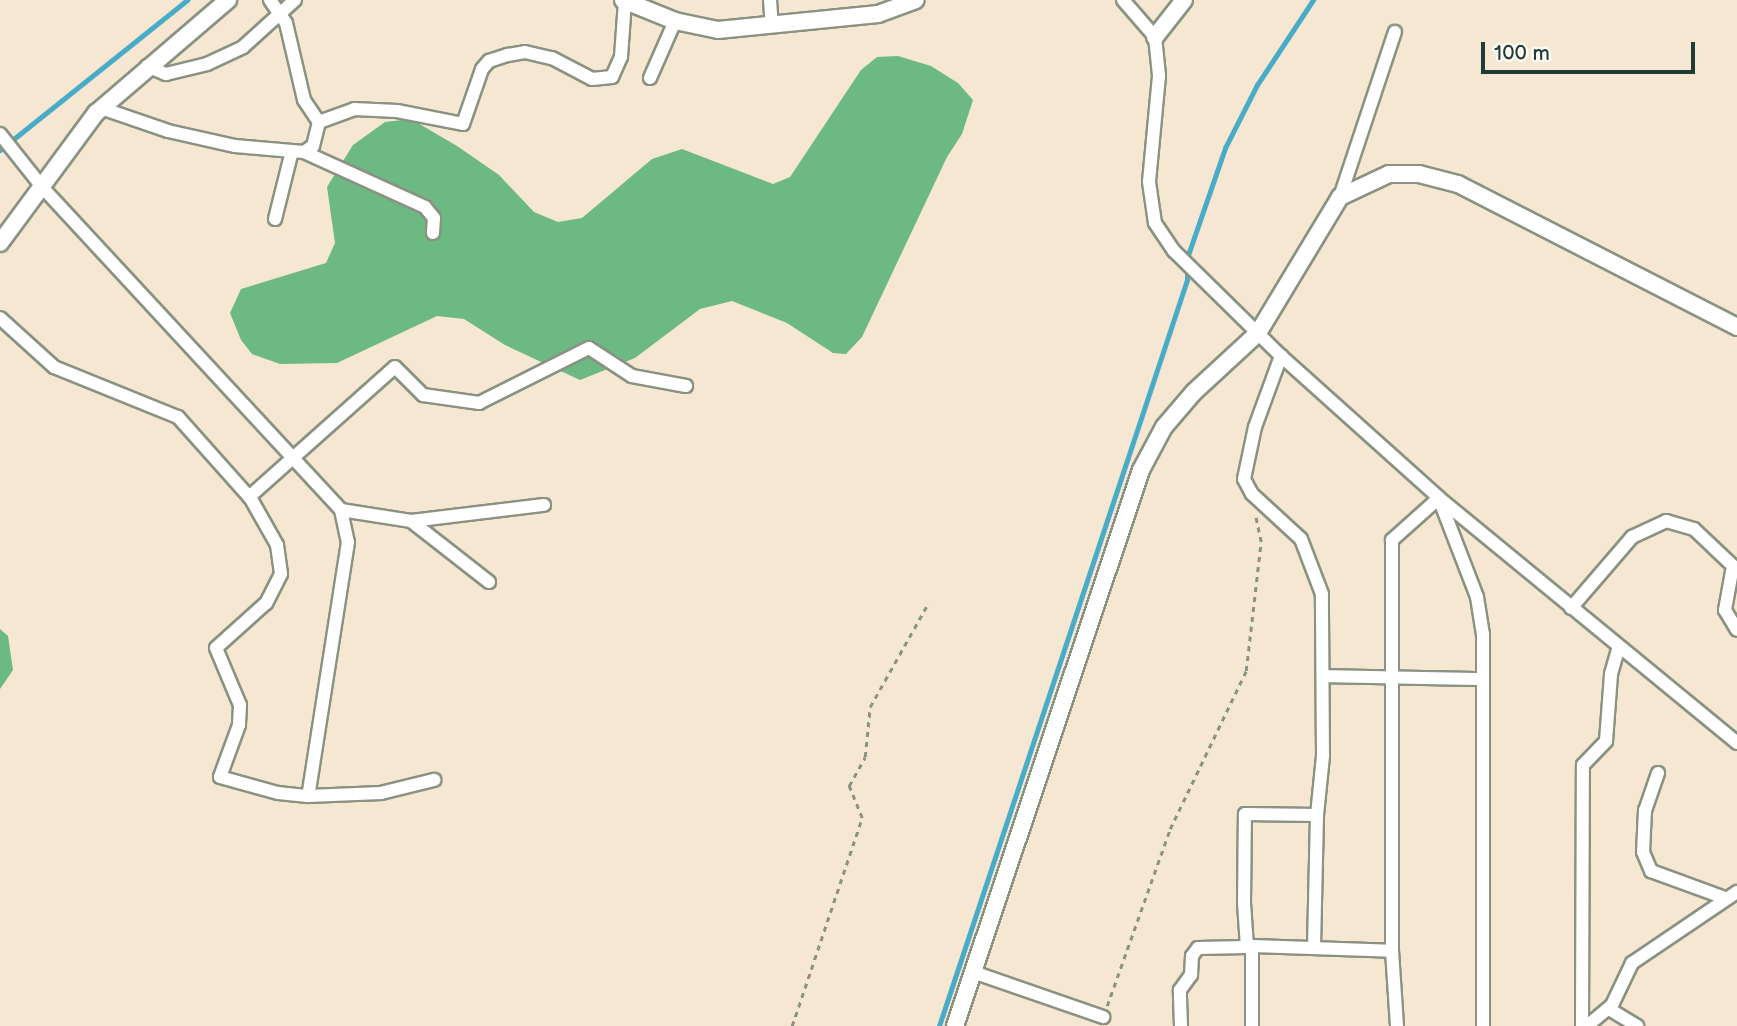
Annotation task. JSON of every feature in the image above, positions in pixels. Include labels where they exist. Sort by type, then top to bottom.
[{"type":"street","points":[[0,243],[101,108],[147,66],[228,0]]},
{"type":"street","points":[[270,0],[294,43],[303,100],[319,121]]},
{"type":"street","points":[[147,66],[166,74],[207,64],[243,47],[281,16],[295,0]]},
{"type":"street","points":[[770,0],[772,26]]},
{"type":"street","points":[[319,121],[354,109],[380,109],[463,124],[482,69],[489,61],[517,53],[552,58],[603,81],[618,69],[624,1],[675,21],[718,30],[878,14],[916,0]]},
{"type":"street","points":[[1123,0],[1155,37],[1158,76],[1149,182],[1155,223],[1192,271],[1281,356],[1439,498],[1618,649],[1737,743]]},
{"type":"street","points":[[1155,37],[1184,0]]},
{"type":"street","points":[[650,78],[675,21]]},
{"type":"street","points":[[955,1026],[1141,470],[1172,418],[1258,333],[1340,197],[1395,32]]},
{"type":"street","points":[[101,108],[167,131],[235,146],[298,152],[425,207],[434,218],[433,233]]},
{"type":"street","points":[[275,219],[298,152],[313,146],[319,121]]},
{"type":"street","points":[[1,136],[43,188],[341,510],[348,542],[308,796]]},
{"type":"street","points":[[1340,197],[1389,174],[1419,174],[1458,184],[1737,327]]},
{"type":"street","points":[[0,318],[54,367],[178,417],[249,496],[277,545],[281,574],[266,603],[216,648],[240,705],[239,725],[220,777],[278,793],[308,796],[381,793],[434,780]]},
{"type":"street","points":[[249,496],[395,366],[423,395],[479,403],[589,348],[632,376],[685,386]]},
{"type":"street","points":[[1281,356],[1243,470],[1250,491],[1301,539],[1324,601],[1324,676],[1314,947]]},
{"type":"street","points":[[1397,1026],[1392,951],[1392,540],[1439,498]]},
{"type":"street","points":[[1439,498],[1477,597],[1483,680],[1483,1026]]},
{"type":"street","points":[[341,510],[411,521],[544,505]]},
{"type":"street","points":[[411,521],[489,582]]},
{"type":"street","points":[[1571,608],[1632,537],[1666,521],[1694,528],[1733,566],[1725,610],[1737,630]]},
{"type":"street","points":[[1584,1026],[1583,765],[1606,741],[1611,674],[1618,649]]},
{"type":"street","points":[[1324,676],[1483,680]]},
{"type":"street","points":[[1658,773],[1645,810],[1643,852],[1651,871],[1731,895]]},
{"type":"street","points":[[1252,1026],[1245,814],[1317,815]]},
{"type":"street","points":[[1584,1026],[1609,1009],[1632,963],[1731,895]]},
{"type":"street","points":[[1181,1026],[1180,990],[1191,975],[1192,956],[1198,948],[1314,947],[1392,951]]},
{"type":"street","points":[[973,972],[1103,1017]]},
{"type":"street","points":[[1609,1009],[1637,1026]]},
{"type":"path","points":[[1103,1017],[1170,828],[1246,671],[1261,542],[1250,491]]},
{"type":"path","points":[[792,1026],[862,818],[849,786],[865,757],[870,707],[929,602]]},
{"type":"green space","points":[[898,56],[931,66],[958,83],[973,100],[962,134],[947,157],[862,337],[846,354],[833,353],[787,323],[732,301],[700,309],[635,358],[580,380],[505,345],[464,319],[437,316],[337,363],[280,364],[252,354],[241,340],[230,313],[241,289],[326,263],[335,243],[327,187],[353,145],[385,122],[411,119],[499,175],[534,212],[558,222],[582,218],[652,159],[682,149],[773,184],[790,177],[861,70],[877,57]]},
{"type":"green space","points":[[0,629],[8,636],[13,670],[0,689]]},
{"type":"waterway","points":[[0,150],[187,0]]},
{"type":"waterway","points":[[1187,258],[1225,148],[1257,85],[1313,0]]},
{"type":"waterway","points":[[939,1026],[1187,280],[1187,267]]}]
